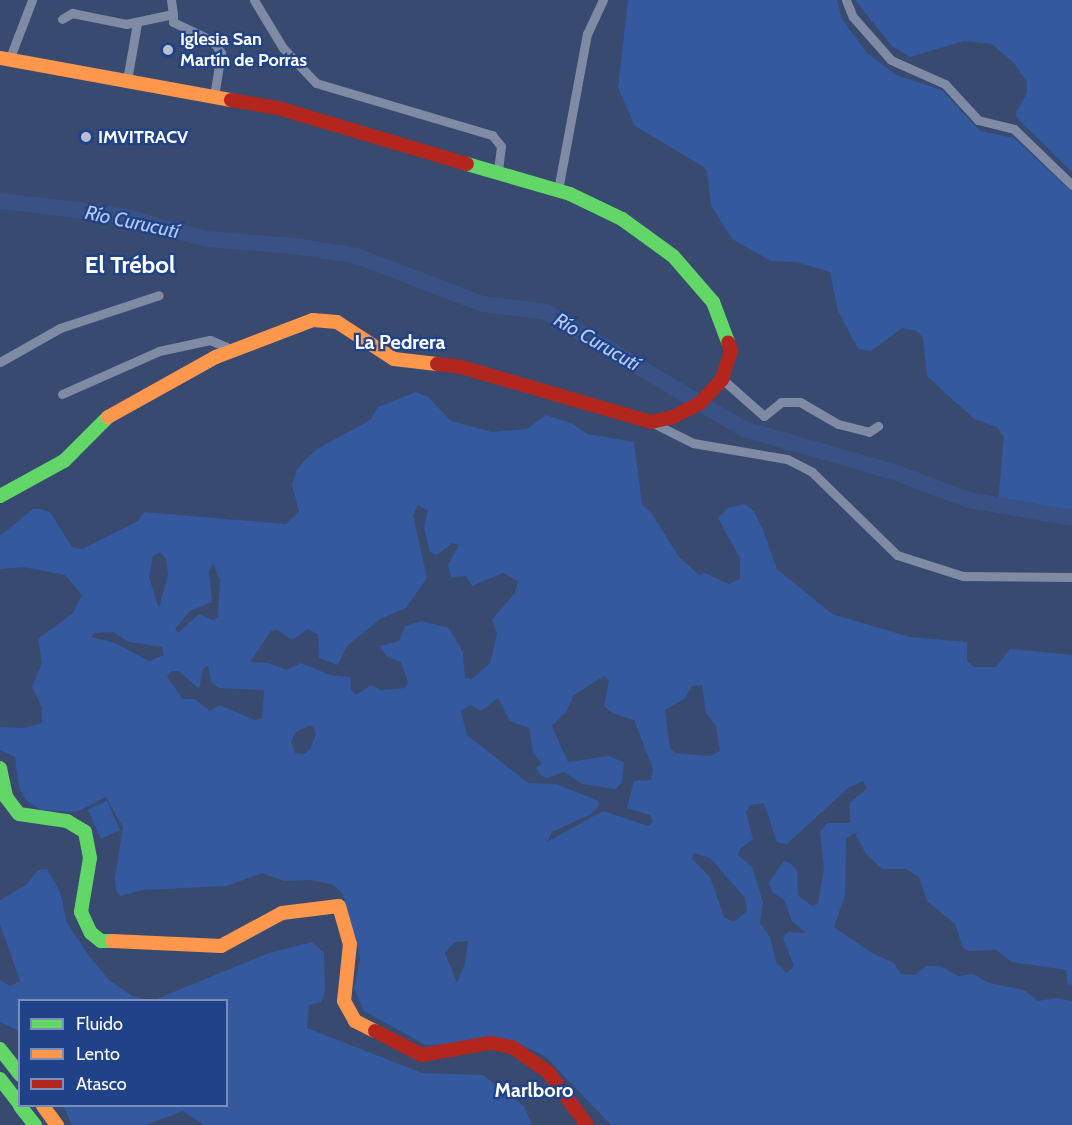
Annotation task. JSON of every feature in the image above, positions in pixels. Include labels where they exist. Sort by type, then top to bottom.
[{"type":"main road","points":[[0,496],[71,456],[113,412],[234,350],[301,323],[330,319],[394,359],[461,367],[651,422],[673,417],[707,396],[722,379],[730,360],[730,340],[713,302],[673,256],[622,219],[558,190],[327,120],[214,96],[4,59]]},
{"type":"main road","points":[[0,768],[6,797],[19,814],[67,821],[85,832],[90,858],[81,912],[91,933],[101,940],[221,946],[282,913],[339,906],[348,927],[350,944],[344,1001],[355,1021],[422,1055],[491,1043],[512,1047],[548,1072],[587,1125]]},
{"type":"main road","points":[[0,1049],[18,1072]]},
{"type":"main road","points":[[0,1079],[18,1102]]},
{"type":"main road","points":[[22,1107],[35,1125]]},
{"type":"main road","points":[[43,1107],[57,1125]]},
{"type":"street","points":[[4,59],[32,0]]},
{"type":"street","points":[[171,0],[173,22],[213,40],[221,53],[214,96]]},
{"type":"street","points":[[254,0],[283,48],[316,83],[492,135],[501,146],[498,172]]},
{"type":"street","points":[[558,190],[587,34],[603,0]]},
{"type":"street","points":[[846,0],[853,17],[891,60],[945,84],[978,120],[1014,129],[1072,185]]},
{"type":"street","points":[[62,20],[72,14],[137,23],[173,14]]},
{"type":"street","points":[[128,80],[137,23]]},
{"type":"street","points":[[0,362],[60,328],[159,295]]},
{"type":"street","points":[[62,394],[159,351],[210,340],[234,350]]},
{"type":"street","points":[[722,379],[764,416],[781,402],[800,402],[838,424],[869,432],[878,426]]},
{"type":"street","points":[[651,422],[693,443],[786,459],[812,472],[897,555],[963,576],[1072,577]]},
{"type":"shaded area","points":[[628,0],[837,0],[842,19],[867,53],[896,75],[942,90],[980,131],[1014,138],[1072,192],[1072,521],[998,502],[1004,437],[997,427],[974,419],[927,376],[923,338],[917,331],[902,328],[871,351],[858,349],[838,311],[830,272],[797,262],[771,261],[732,239],[711,205],[707,171],[635,126],[618,88]]},
{"type":"shaded area","points":[[855,0],[1072,0],[1072,172],[1017,118],[1016,113],[1027,93],[1027,82],[1014,63],[992,44],[964,41],[910,57],[892,46]]},
{"type":"shaded area","points":[[416,392],[428,397],[451,421],[492,432],[527,429],[546,415],[573,424],[587,434],[634,442],[642,504],[652,514],[679,557],[699,575],[705,573],[729,584],[740,579],[740,558],[718,518],[728,508],[744,504],[754,511],[777,569],[832,614],[910,637],[967,642],[967,661],[974,667],[996,667],[1010,649],[1072,655],[1072,985],[1068,984],[1066,970],[1012,962],[996,950],[968,951],[963,948],[955,924],[927,901],[919,877],[906,869],[882,869],[866,854],[855,833],[846,838],[845,895],[834,927],[872,953],[894,963],[901,974],[915,975],[926,966],[939,966],[959,976],[973,974],[989,983],[1024,990],[1038,1001],[1055,998],[1072,1001],[1072,1125],[611,1125],[545,1056],[515,1042],[426,1045],[364,1011],[354,988],[360,959],[358,948],[343,894],[334,885],[311,880],[284,881],[262,873],[227,886],[142,890],[120,896],[116,891],[115,878],[123,827],[106,797],[76,812],[41,810],[26,800],[19,787],[15,757],[0,750],[0,727],[24,728],[42,723],[42,708],[32,687],[42,663],[38,639],[73,613],[82,595],[65,575],[23,567],[0,569],[0,536],[33,509],[50,512],[72,547],[82,549],[138,521],[144,512],[286,524],[299,511],[292,485],[297,470],[304,461],[317,449],[370,420],[378,407]],"holes":[[[418,505],[428,510],[424,528],[430,552],[437,555],[452,543],[459,545],[448,565],[451,577],[466,576],[472,586],[503,573],[518,581],[515,593],[492,620],[497,634],[490,663],[472,679],[465,678],[463,652],[449,628],[421,621],[405,626],[399,641],[380,646],[387,657],[401,662],[408,683],[405,688],[381,690],[371,685],[356,695],[351,690],[350,677],[330,675],[301,663],[286,670],[269,663],[250,662],[271,631],[278,630],[292,640],[308,629],[318,634],[319,658],[338,665],[347,646],[380,619],[406,608],[427,578],[413,515]],[[160,552],[166,559],[168,574],[159,609],[149,577],[153,556]],[[213,563],[220,580],[218,617],[213,620],[199,614],[178,633],[175,629],[190,611],[212,602],[209,572]],[[113,632],[129,642],[162,647],[164,655],[149,661],[115,643],[91,637],[94,633]],[[208,665],[211,682],[219,688],[264,690],[262,718],[255,720],[219,705],[210,711],[195,699],[183,699],[167,677],[171,671],[179,671],[199,689],[203,669]],[[604,676],[609,680],[604,706],[612,713],[634,720],[653,769],[651,780],[634,781],[627,808],[650,815],[653,822],[648,826],[603,811],[547,842],[552,832],[591,814],[598,807],[599,801],[556,784],[528,783],[467,735],[461,711],[470,705],[481,711],[498,698],[510,721],[529,728],[533,753],[542,764],[536,768],[540,775],[547,778],[564,772],[582,784],[616,789],[622,782],[624,762],[608,756],[568,762],[552,726],[566,712],[574,695]],[[702,685],[706,713],[716,726],[720,751],[710,756],[675,753],[670,748],[665,710],[684,699],[692,686]],[[313,726],[316,734],[310,749],[304,754],[295,753],[291,742],[296,732]],[[863,781],[867,788],[850,803],[850,823],[827,823],[820,832],[824,868],[818,903],[812,906],[798,895],[797,870],[790,863],[784,861],[769,882],[772,892],[784,900],[792,921],[806,933],[788,932],[783,938],[794,966],[787,973],[776,962],[770,937],[760,923],[763,902],[752,867],[738,855],[740,849],[753,839],[746,812],[751,805],[764,803],[777,842],[787,844],[848,788]],[[694,853],[710,858],[745,898],[747,911],[734,922],[724,917],[710,877],[692,859]],[[468,941],[465,963],[457,983],[445,953],[455,942]]]},
{"type":"shaded area","points":[[107,801],[120,830],[101,839],[88,810]]},
{"type":"shaded area","points":[[47,869],[60,892],[67,923],[89,956],[109,980],[132,996],[144,999],[18,999],[18,1031],[0,1022],[0,980],[10,986],[20,981],[0,924],[0,900],[26,885],[38,870]]},
{"type":"shaded area","points":[[312,942],[324,953],[325,991],[321,1002],[309,1005],[307,1028],[422,1073],[483,1075],[524,1106],[532,1125],[204,1125],[183,1111],[146,1125],[72,1125],[63,1107],[228,1107],[228,999],[156,999],[269,953]]},
{"type":"waterway","name":"Río Curucutí","points":[[0,201],[119,215],[206,239],[294,246],[357,256],[483,304],[546,312],[744,429],[894,472],[969,500],[1072,518]]},
{"type":"traffic: fast","points":[[467,164],[570,194],[622,219],[673,256],[713,302],[728,342]]},
{"type":"traffic: fast","points":[[0,496],[64,461],[108,417]]},
{"type":"traffic: fast","points":[[0,768],[6,797],[19,814],[67,821],[85,832],[90,858],[81,912],[91,933],[101,941],[112,941]]},
{"type":"traffic: fast","points":[[0,1049],[18,1072]]},
{"type":"traffic: fast","points":[[0,1079],[18,1102]]},
{"type":"traffic: fast","points":[[21,1107],[35,1125]]},
{"type":"traffic: slow","points":[[0,58],[231,100]]},
{"type":"traffic: slow","points":[[108,417],[216,357],[313,320],[337,322],[394,359],[437,364]]},
{"type":"traffic: slow","points":[[112,941],[221,946],[282,913],[339,906],[350,944],[344,1001],[355,1021],[375,1031]]},
{"type":"traffic: slow","points":[[44,1107],[57,1125]]},
{"type":"traffic: jam","points":[[231,100],[278,108],[467,164]]},
{"type":"traffic: jam","points":[[437,364],[461,367],[651,422],[673,417],[700,403],[722,379],[731,351],[728,342]]},
{"type":"traffic: jam","points":[[375,1031],[422,1055],[491,1043],[512,1047],[548,1072],[587,1125]]},
{"type":"place","name":"Iglesia San Martín de Porras","points":[[168,50]]},
{"type":"place","name":"IMVITRACV","points":[[86,137]]},
{"type":"district","name":"El Trébol","points":[[130,265]]},
{"type":"district","name":"La Pedrera","points":[[400,342]]},
{"type":"district","name":"Marlboro","points":[[534,1090]]}]
